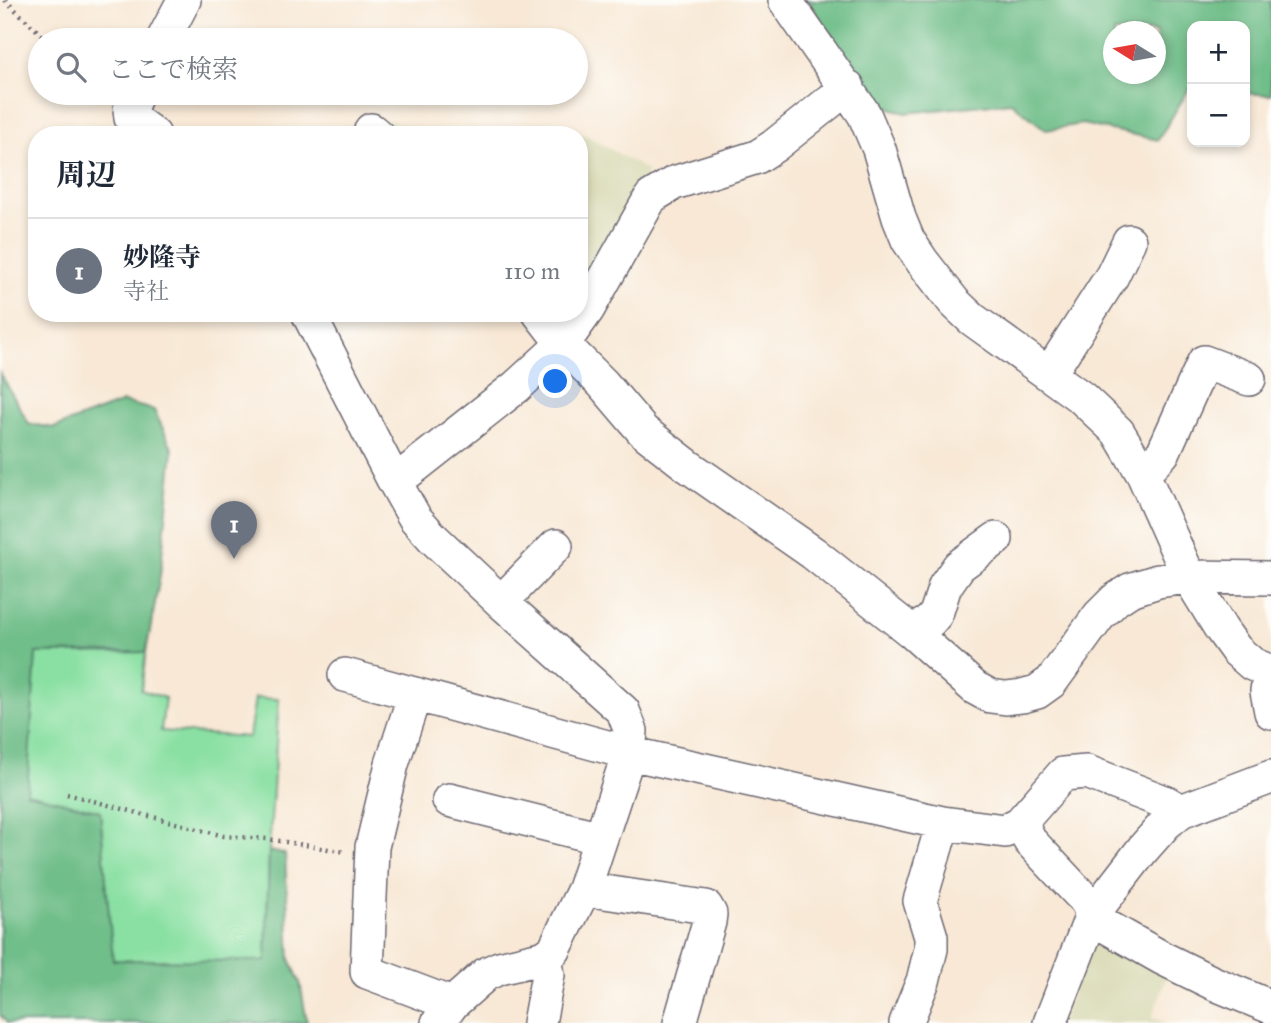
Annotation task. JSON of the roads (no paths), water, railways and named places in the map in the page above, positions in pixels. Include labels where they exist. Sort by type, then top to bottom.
[{"type":"street","points":[[169,28],[184,0]]},
{"type":"street","points":[[785,0],[848,87],[864,114],[879,149],[899,218],[908,240],[922,261],[954,302],[972,319],[1050,373],[1118,432],[1143,474],[1189,577],[1236,650],[1252,664],[1271,672],[1267,691],[1271,712]]},
{"type":"street","points":[[588,309],[651,197],[674,183],[757,157],[848,87]]},
{"type":"street","points":[[1050,373],[1112,276],[1129,241]]},
{"type":"street","points":[[313,322],[415,518],[501,602],[623,711],[631,731],[629,753],[584,889],[561,940],[545,957],[499,968],[486,974],[445,1014],[367,972],[371,856],[392,764],[415,694]]},
{"type":"street","points":[[546,322],[643,431],[688,466],[748,505],[813,553],[912,632],[975,688],[990,696],[1022,696],[1037,692],[1051,682],[1099,615],[1130,590],[1158,581],[1189,577],[1271,578]]},
{"type":"street","points":[[393,479],[408,472],[516,387],[563,344],[579,322]]},
{"type":"street","points":[[1143,474],[1163,453],[1204,362],[1249,379]]},
{"type":"street","points":[[912,632],[936,614],[945,586],[959,566],[996,539]]},
{"type":"street","points":[[501,602],[556,546]]},
{"type":"street","points":[[345,675],[629,753],[943,823],[1004,831],[1020,823],[1063,774],[1073,772],[1087,772],[1181,811]]},
{"type":"street","points":[[1050,1023],[1092,915],[1166,823],[1181,811],[1271,777]]},
{"type":"street","points":[[449,800],[601,838]]},
{"type":"street","points":[[906,1023],[930,956],[931,937],[920,901],[943,823]]},
{"type":"street","points":[[1020,823],[1030,841],[1087,902],[1092,915],[1102,924],[1162,958],[1271,1007]]},
{"type":"street","points":[[584,889],[706,907],[710,914],[709,922],[680,1023]]},
{"type":"street","points":[[539,1023],[548,975],[545,957]]},
{"type":"place","name":"妙隆寺","points":[[234,559]]}]
